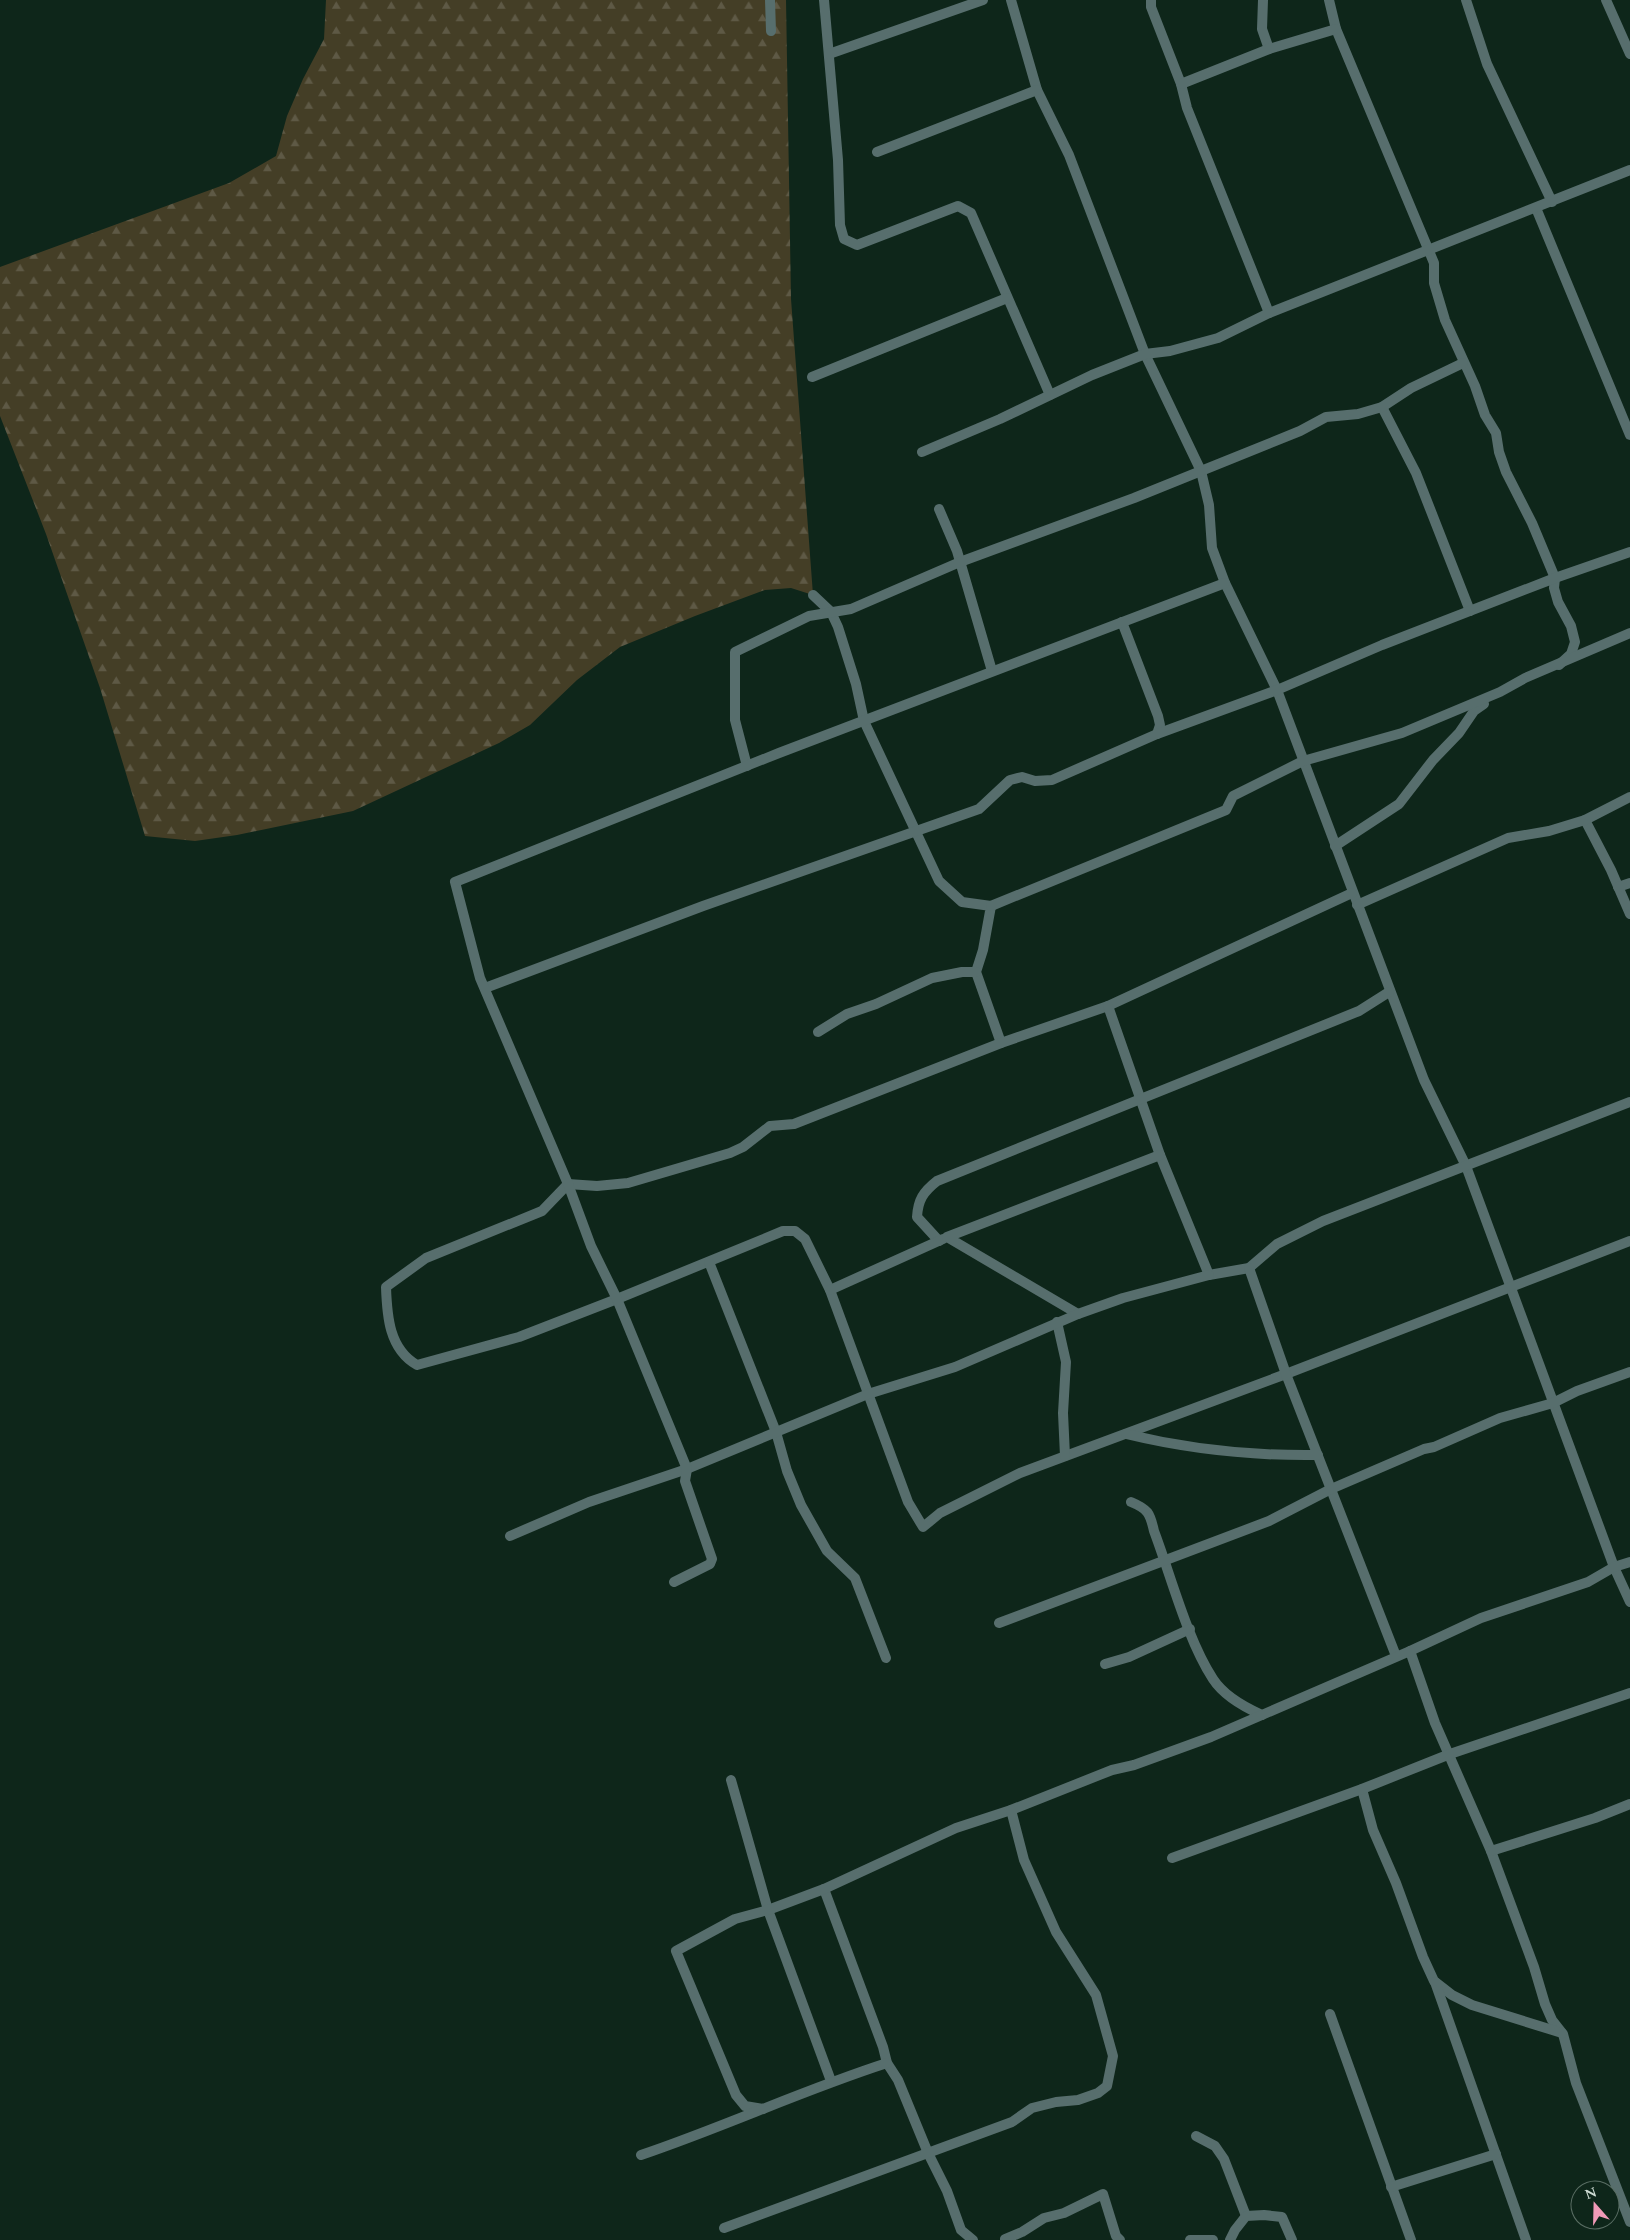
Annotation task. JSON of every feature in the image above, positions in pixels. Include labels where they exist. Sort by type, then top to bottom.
[{"type":"street","points":[[770,0],[771,31]]},
{"type":"street","points":[[824,0],[838,160],[840,225],[844,239],[857,245],[958,206],[971,213],[1050,395]]},
{"type":"street","points":[[829,54],[983,0]]},
{"type":"street","points":[[1011,0],[1037,90],[1069,155],[1145,354],[1201,471],[1209,505],[1212,548],[1226,583],[1277,690],[1352,894],[1389,992],[1404,1024],[1424,1080],[1466,1166],[1614,1567],[1630,1602]]},
{"type":"street","points":[[1151,0],[1151,7],[1181,84],[1187,108],[1269,313]]},
{"type":"street","points":[[1263,0],[1262,29],[1269,49]]},
{"type":"street","points":[[1329,0],[1336,29],[1434,263],[1436,296],[1485,414],[1496,433],[1506,472],[1532,523],[1555,578],[1554,588],[1558,602],[1571,626],[1575,642],[1571,654],[1559,665]]},
{"type":"street","points":[[1466,0],[1487,64],[1552,202]]},
{"type":"street","points":[[1606,0],[1630,54]]},
{"type":"street","points":[[1181,84],[1269,49],[1336,29]]},
{"type":"street","points":[[878,152],[1037,90]]},
{"type":"street","points":[[922,452],[1145,354],[1170,351],[1218,338],[1269,313],[1630,170]]},
{"type":"street","points":[[1536,208],[1630,435]]},
{"type":"street","points":[[812,377],[1007,298]]},
{"type":"street","points":[[747,766],[734,720],[735,652],[808,616],[851,609],[960,562],[1134,498],[1300,431],[1326,417],[1358,414],[1382,407],[1411,388],[1463,363]]},
{"type":"street","points":[[1382,407],[1416,472],[1470,610]]},
{"type":"street","points":[[939,509],[960,562],[992,671]]},
{"type":"street","points":[[485,988],[703,906],[979,809],[1010,780],[1022,777],[1035,781],[1052,780],[1157,734],[1277,690],[1470,610],[1630,552]]},
{"type":"street","points":[[674,1582],[710,1564],[712,1559],[685,1481],[687,1470],[617,1299],[591,1246],[568,1184],[512,1058],[480,978],[455,882],[747,766],[1226,583]]},
{"type":"street","points":[[813,595],[831,612],[846,648],[864,721],[939,881],[962,902],[991,906],[1226,810],[1233,796],[1303,761],[1402,733],[1500,692],[1525,678],[1630,633]]},
{"type":"street","points":[[1122,622],[1158,716],[1160,726],[1157,734]]},
{"type":"street","points":[[1335,846],[1399,804],[1433,760],[1459,733],[1474,711],[1500,692]]},
{"type":"street","points":[[1357,905],[1508,838],[1550,831],[1585,820],[1630,797]]},
{"type":"street","points":[[1585,820],[1611,870],[1630,914]]},
{"type":"street","points":[[1618,887],[1630,882]]},
{"type":"street","points":[[568,1184],[597,1186],[628,1183],[722,1155],[743,1147],[770,1126],[794,1124],[1001,1042],[1108,1006],[1352,894]]},
{"type":"street","points":[[991,906],[983,950],[976,972],[1001,1042]]},
{"type":"street","points":[[818,1032],[848,1014],[876,1004],[932,978],[962,972],[976,972]]},
{"type":"street","points":[[1078,1314],[943,1239],[917,1218],[918,1203],[926,1190],[937,1181],[1359,1010],[1389,992]]},
{"type":"street","points":[[1108,1006],[1160,1155],[1209,1275]]},
{"type":"street","points":[[510,1536],[589,1502],[687,1470],[868,1394],[955,1367],[1078,1314],[1124,1298],[1209,1275],[1249,1268],[1277,1244],[1323,1221],[1630,1102]]},
{"type":"street","points":[[830,1290],[943,1239],[1160,1155]]},
{"type":"street","points":[[568,1184],[542,1211],[426,1258],[386,1287],[387,1317],[398,1347],[407,1359],[418,1365],[519,1336],[617,1299],[783,1231],[795,1231],[805,1239],[830,1290],[908,1502],[923,1526],[940,1513],[1020,1473],[1286,1374],[1630,1241]]},
{"type":"street","points":[[708,1262],[776,1432],[787,1471],[801,1505],[827,1551],[855,1578],[886,1658]]},
{"type":"street","points":[[1249,1268],[1286,1374],[1396,1656]]},
{"type":"street","points":[[1057,1322],[1066,1362],[1063,1412],[1065,1456]]},
{"type":"street","points":[[999,1623],[1269,1521],[1331,1489],[1500,1418],[1553,1402],[1577,1391],[1630,1372]]},
{"type":"street","points":[[1125,1434],[1169,1444],[1258,1454],[1318,1455]]},
{"type":"street","points":[[1131,1502],[1145,1508],[1151,1518],[1190,1629],[1213,1680],[1243,1707],[1262,1715]]},
{"type":"street","points":[[763,2109],[745,2106],[736,2095],[676,1951],[735,1919],[768,1910],[824,1889],[956,1828],[1011,1810],[1112,1770],[1134,1765],[1211,1737],[1499,1611],[1588,1582],[1614,1567],[1630,1562]]},
{"type":"street","points":[[1105,1664],[1129,1657],[1190,1629]]},
{"type":"street","points":[[1410,1651],[1436,1723],[1491,1852],[1534,1967],[1545,2004],[1552,2020],[1564,2034],[1576,2083],[1630,2222]]},
{"type":"street","points":[[1172,1858],[1362,1789],[1450,1754],[1630,1693]]},
{"type":"street","points":[[730,1780],[768,1910],[831,2081]]},
{"type":"street","points":[[1362,1789],[1373,1830],[1434,1981],[1526,2240]]},
{"type":"street","points":[[1491,1852],[1595,1818],[1630,1804]]},
{"type":"street","points":[[724,2228],[1012,2122],[1032,2108],[1056,2102],[1078,2100],[1098,2093],[1107,2086],[1113,2056],[1096,1996],[1056,1932],[1024,1860],[1011,1810]]},
{"type":"street","points":[[824,1889],[883,2047],[887,2064],[898,2080],[961,2230],[973,2240]]},
{"type":"street","points":[[1434,1981],[1452,1995],[1472,2005],[1564,2034]]},
{"type":"street","points":[[1330,2014],[1411,2240]]},
{"type":"street","points":[[641,2155],[695,2137],[831,2081],[887,2064]]},
{"type":"street","points":[[1196,2136],[1215,2146],[1224,2159],[1246,2216]]},
{"type":"street","points":[[1391,2187],[1496,2154]]},
{"type":"street","points":[[1003,2240],[1022,2232],[1044,2218],[1064,2213],[1103,2194],[1116,2236],[1120,2240]]},
{"type":"street","points":[[1230,2240],[1246,2216],[1264,2215],[1282,2217],[1292,2240]]},
{"type":"street","points":[[1190,2240],[1213,2240]]},
{"type":"green space","points":[[326,0],[786,0],[791,299],[813,595],[791,588],[765,590],[620,647],[577,680],[530,725],[499,743],[353,811],[237,835],[195,841],[145,836],[100,688],[46,534],[0,416],[0,267],[229,183],[276,156],[287,116],[303,79],[324,39]]}]
